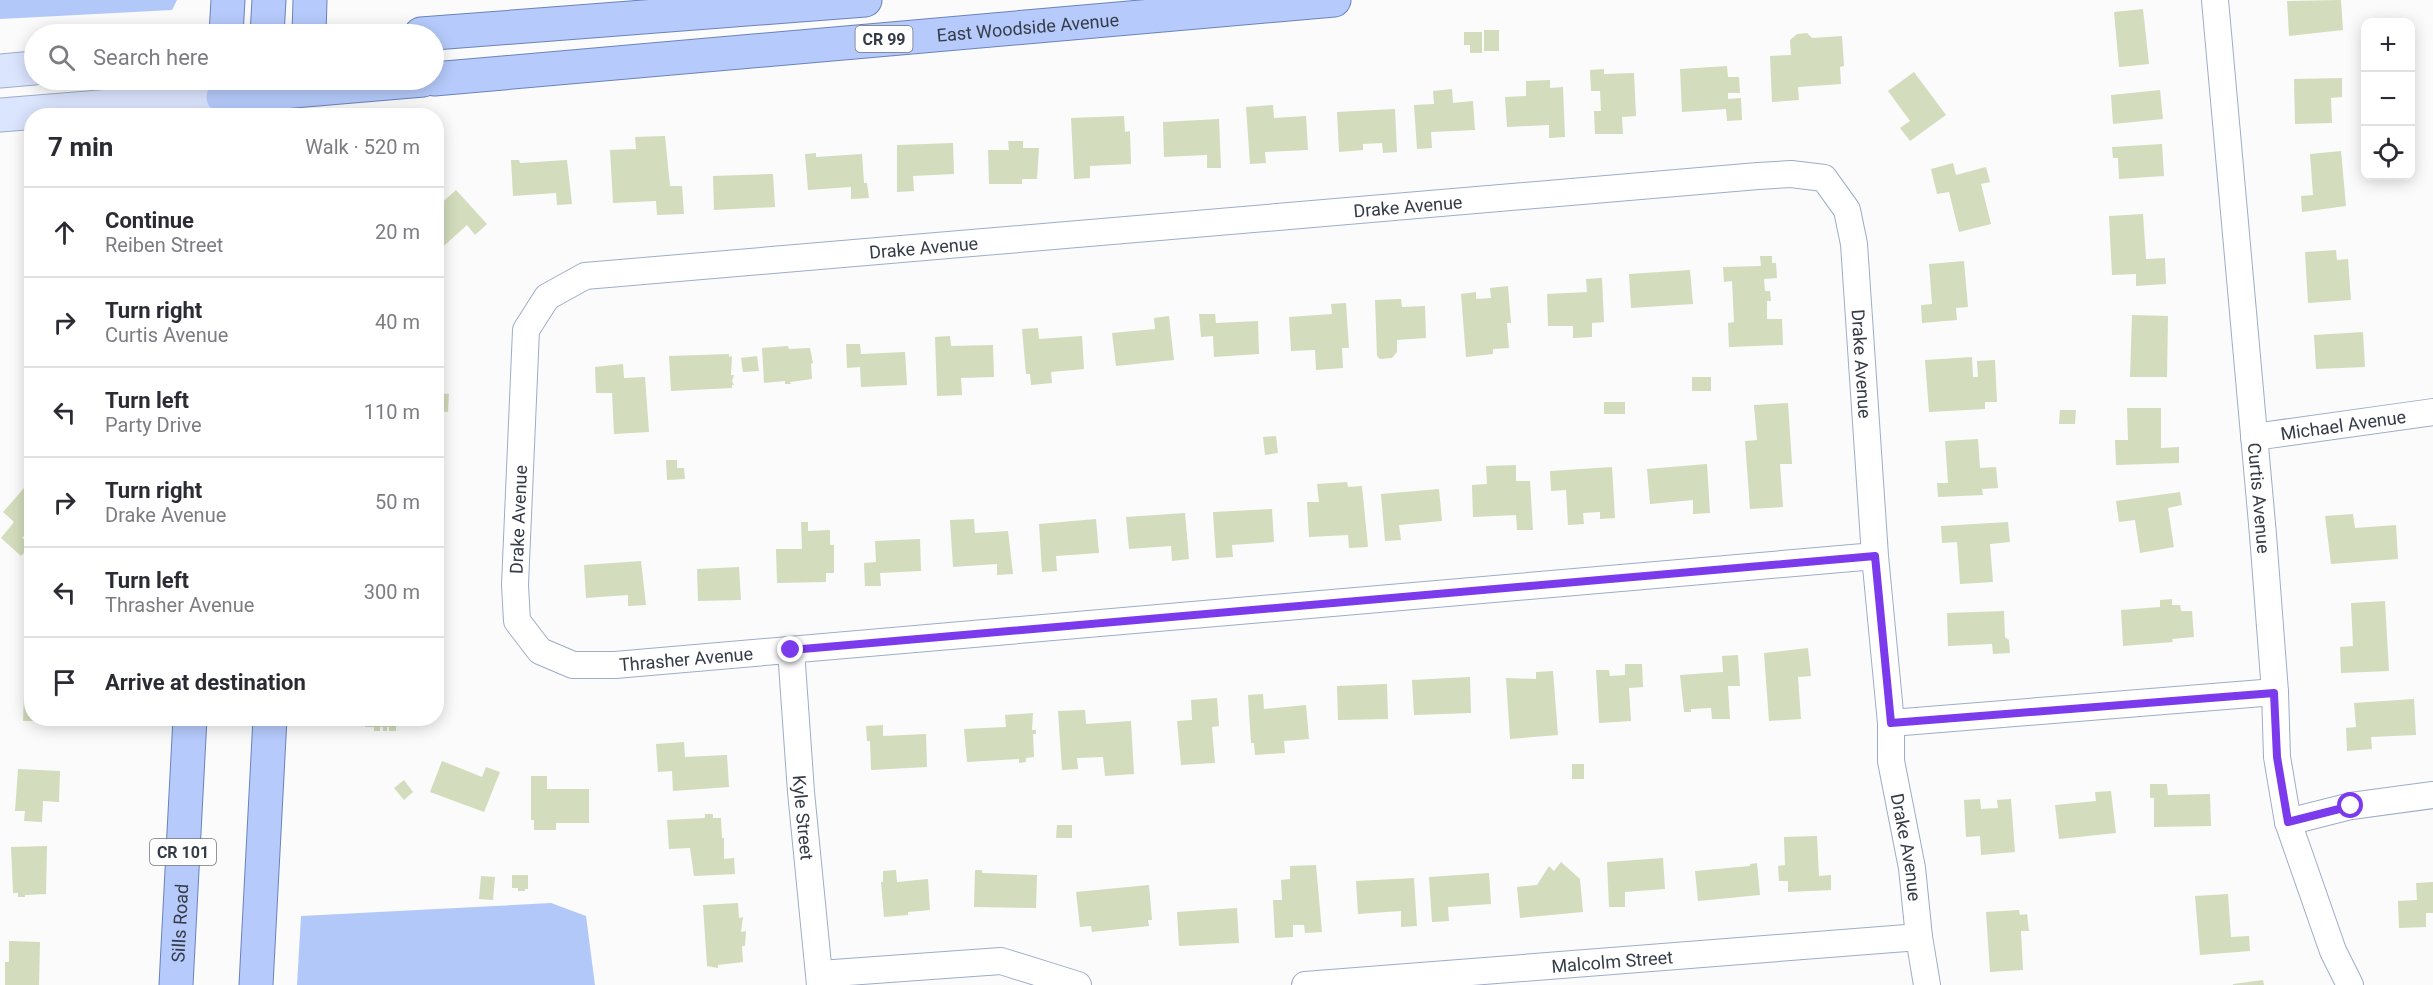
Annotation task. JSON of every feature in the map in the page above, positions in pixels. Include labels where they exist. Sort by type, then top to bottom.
[{"type":"main road","points":[[227,24],[228,0]]},
{"type":"main road","points":[[267,24],[268,0]]},
{"type":"main road","points":[[309,24],[310,0]]},
{"type":"main road","name":"CR 99","points":[[444,32],[865,0]]},
{"type":"main road","name":"East Woodside Avenue","points":[[444,78],[1334,0]]},
{"type":"main road","points":[[0,71],[24,69]]},
{"type":"main road","points":[[87,108],[223,97],[305,95],[344,90]]},
{"type":"main road","points":[[0,115],[24,113]]},
{"type":"main road","name":"Sills Road","points":[[176,985],[190,726]]},
{"type":"main road","points":[[256,985],[270,726]]},
{"type":"street","name":"Curtis Avenue","points":[[2215,0],[2254,437],[2277,757],[2288,822],[2333,951],[2350,985]]},
{"type":"street","name":"Drake Avenue","points":[[540,651],[517,621],[515,585],[526,330],[547,297],[585,276],[1758,176],[1791,174],[1824,178],[1847,210],[1854,244],[1875,556],[1891,723],[1891,761],[1912,868],[1919,938],[1927,985]]},
{"type":"street","name":"Michael Avenue","points":[[2254,437],[2433,412]]},
{"type":"street","name":"Thrasher Avenue","points":[[540,651],[573,665],[615,665],[1875,556]]},
{"type":"street","name":"Kyle Street","points":[[791,650],[801,792],[820,980]]},
{"type":"street","points":[[1891,723],[2274,693]]},
{"type":"street","points":[[2288,822],[2351,806],[2433,795]]},
{"type":"street","name":"Malcolm Street","points":[[1305,985],[1408,980],[1919,938]]},
{"type":"street","points":[[820,980],[1000,961],[1078,985]]},
{"type":"shaded area","points":[[0,0],[177,0],[172,10],[0,19]]},
{"type":"shaded area","points":[[551,903],[586,916],[595,985],[297,985],[301,916]]},
{"type":"building","points":[[2341,0],[2343,30],[2289,36],[2287,1]]},
{"type":"building","points":[[2143,9],[2149,64],[2119,67],[2114,12]]},
{"type":"building","points":[[1484,30],[1499,30],[1499,51],[1484,51]]},
{"type":"building","points":[[1464,32],[1482,32],[1482,53],[1470,53],[1470,45],[1464,45]]},
{"type":"building","points":[[1807,33],[1812,38],[1842,36],[1844,66],[1840,67],[1841,84],[1798,87],[1799,100],[1772,102],[1770,56],[1791,55],[1790,40],[1797,34]]},
{"type":"building","points":[[1727,66],[1728,77],[1739,77],[1740,93],[1728,93],[1728,99],[1741,98],[1742,120],[1727,121],[1726,109],[1682,112],[1680,69]]},
{"type":"building","points":[[1604,69],[1604,74],[1634,73],[1636,116],[1622,117],[1623,134],[1595,134],[1594,111],[1601,111],[1600,91],[1591,91],[1590,70]]},
{"type":"building","points":[[1914,72],[1946,115],[1910,141],[1900,128],[1910,121],[1888,91]]},
{"type":"building","points":[[2342,78],[2342,97],[2331,98],[2332,123],[2295,124],[2294,79]]},
{"type":"building","points":[[1550,80],[1550,88],[1563,87],[1565,137],[1549,138],[1549,125],[1507,127],[1505,97],[1526,96],[1526,81]]},
{"type":"building","points":[[1452,89],[1453,103],[1473,101],[1475,130],[1431,132],[1432,148],[1417,149],[1414,105],[1434,104],[1433,91]]},
{"type":"building","points":[[2160,90],[2163,119],[2113,124],[2111,95]]},
{"type":"building","points":[[1273,105],[1274,118],[1306,116],[1308,150],[1265,152],[1266,163],[1250,164],[1246,107]]},
{"type":"building","points":[[1395,109],[1397,152],[1383,153],[1382,143],[1363,144],[1363,150],[1339,152],[1337,112]]},
{"type":"building","points":[[1124,116],[1125,132],[1130,131],[1131,164],[1090,166],[1090,178],[1074,179],[1071,118]]},
{"type":"building","points":[[1219,119],[1221,168],[1207,168],[1207,155],[1164,157],[1163,122]]},
{"type":"building","points":[[665,136],[670,186],[682,186],[684,214],[657,215],[656,201],[613,203],[610,150],[636,149],[635,137]]},
{"type":"building","points":[[1008,141],[1023,141],[1023,148],[1039,148],[1037,179],[1022,179],[1022,184],[989,184],[988,150],[1009,150]]},
{"type":"building","points":[[953,143],[954,174],[913,176],[914,191],[897,192],[897,145]]},
{"type":"building","points":[[2162,144],[2164,176],[2119,179],[2118,158],[2113,158],[2112,147]]},
{"type":"building","points":[[2341,151],[2346,206],[2302,212],[2301,196],[2313,195],[2310,154]]},
{"type":"building","points":[[816,153],[816,157],[862,154],[864,183],[867,183],[869,198],[851,199],[851,187],[808,190],[805,154]]},
{"type":"building","points":[[511,160],[519,160],[520,163],[567,160],[572,204],[557,205],[556,193],[513,196]]},
{"type":"building","points":[[1953,163],[1956,175],[1986,167],[1990,182],[1981,184],[1991,224],[1959,232],[1949,192],[1937,194],[1931,169]]},
{"type":"building","points":[[773,174],[775,207],[714,210],[713,176]]},
{"type":"building","points":[[456,190],[487,224],[475,235],[467,225],[444,246],[444,201]]},
{"type":"building","points":[[2143,214],[2146,259],[2165,258],[2166,284],[2136,286],[2136,274],[2112,275],[2109,216]]},
{"type":"building","points":[[2336,250],[2337,260],[2348,259],[2351,300],[2308,303],[2305,252]]},
{"type":"building","points":[[1760,256],[1772,256],[1772,263],[1776,263],[1777,278],[1764,279],[1765,291],[1770,291],[1771,301],[1767,301],[1767,319],[1782,319],[1783,345],[1729,347],[1728,323],[1734,322],[1732,281],[1724,282],[1723,267],[1761,266]]},
{"type":"building","points":[[1964,261],[1968,307],[1956,308],[1957,320],[1922,323],[1921,305],[1932,304],[1929,264]]},
{"type":"building","points":[[1690,270],[1693,304],[1631,308],[1629,274]]},
{"type":"building","points":[[1602,278],[1604,322],[1592,323],[1592,337],[1573,338],[1573,326],[1548,326],[1547,294],[1587,292],[1586,279]]},
{"type":"building","points":[[1508,286],[1511,323],[1507,323],[1509,348],[1493,349],[1493,354],[1466,357],[1461,294],[1476,292],[1476,299],[1491,298],[1490,288]]},
{"type":"building","points":[[1401,299],[1402,307],[1425,306],[1426,338],[1397,340],[1397,352],[1392,358],[1380,359],[1377,356],[1375,300]]},
{"type":"building","points":[[1346,303],[1349,348],[1342,348],[1343,368],[1316,370],[1315,350],[1291,351],[1289,317],[1332,314],[1331,304]]},
{"type":"building","points":[[1199,314],[1215,314],[1216,323],[1258,321],[1259,354],[1214,357],[1213,336],[1201,337]]},
{"type":"building","points":[[2132,315],[2168,316],[2167,377],[2130,377]]},
{"type":"building","points":[[1169,316],[1174,360],[1116,366],[1112,333],[1155,329],[1154,318]]},
{"type":"building","points":[[1038,328],[1039,339],[1082,336],[1084,369],[1051,372],[1052,383],[1031,385],[1030,374],[1026,374],[1022,329]]},
{"type":"building","points":[[2363,332],[2365,367],[2316,369],[2314,335]]},
{"type":"building","points":[[950,336],[951,346],[993,345],[994,377],[961,378],[962,395],[937,396],[935,337]]},
{"type":"building","points":[[846,344],[860,344],[861,354],[905,352],[907,385],[861,387],[860,367],[847,368]]},
{"type":"building","points":[[788,346],[789,349],[810,348],[813,363],[811,364],[812,379],[790,382],[791,384],[785,384],[785,381],[764,383],[762,348]]},
{"type":"building","points":[[729,354],[729,357],[732,356],[731,375],[734,375],[732,388],[671,391],[669,356]]},
{"type":"building","points":[[757,356],[759,371],[743,372],[741,358]]},
{"type":"building","points":[[1972,357],[1973,377],[1978,377],[1977,361],[1995,360],[1997,402],[1985,402],[1985,409],[1929,412],[1925,360]]},
{"type":"building","points":[[623,364],[624,378],[645,377],[649,432],[614,434],[612,393],[596,393],[595,367]]},
{"type":"building","points":[[1692,377],[1711,377],[1711,391],[1692,391]]},
{"type":"building","points":[[444,394],[449,394],[448,412],[444,412]]},
{"type":"building","points":[[1604,402],[1625,402],[1625,414],[1604,414]]},
{"type":"building","points":[[1788,403],[1792,464],[1780,464],[1783,507],[1750,509],[1745,441],[1757,440],[1754,405]]},
{"type":"building","points":[[2127,408],[2161,408],[2161,448],[2179,447],[2179,463],[2116,465],[2115,440],[2128,440]]},
{"type":"building","points":[[2060,410],[2076,410],[2075,424],[2059,424]]},
{"type":"building","points":[[1276,436],[1278,453],[1265,455],[1263,437]]},
{"type":"building","points":[[1978,439],[1980,468],[1996,467],[1998,488],[1982,489],[1983,495],[1938,497],[1937,483],[1948,483],[1945,441]]},
{"type":"building","points":[[666,460],[677,460],[677,468],[684,468],[685,479],[667,480]]},
{"type":"building","points":[[1707,464],[1710,513],[1693,514],[1693,500],[1650,504],[1647,469]]},
{"type":"building","points":[[1516,465],[1516,481],[1530,481],[1533,530],[1517,530],[1516,515],[1473,517],[1472,485],[1487,484],[1486,466]]},
{"type":"building","points":[[1612,467],[1615,518],[1600,519],[1600,512],[1583,513],[1584,524],[1568,525],[1566,490],[1551,491],[1550,471]]},
{"type":"building","points":[[1347,482],[1348,487],[1362,486],[1368,547],[1349,548],[1348,535],[1309,537],[1307,502],[1319,502],[1317,484]]},
{"type":"building","points":[[24,488],[24,536],[22,538],[24,553],[21,556],[1,538],[14,522],[3,512]]},
{"type":"building","points":[[1439,489],[1442,521],[1399,525],[1401,540],[1385,541],[1381,494]]},
{"type":"building","points":[[2180,492],[2182,505],[2168,508],[2174,547],[2140,553],[2135,520],[2119,522],[2116,501]]},
{"type":"building","points":[[1272,509],[1274,542],[1232,545],[1233,557],[1216,558],[1213,512]]},
{"type":"building","points":[[1185,513],[1189,559],[1172,561],[1171,546],[1129,549],[1126,517]]},
{"type":"building","points":[[2353,514],[2355,528],[2396,525],[2398,559],[2331,564],[2325,516]]},
{"type":"building","points":[[974,519],[975,533],[1008,531],[1013,574],[997,575],[997,564],[953,567],[950,520]]},
{"type":"building","points":[[1096,519],[1099,553],[1056,556],[1057,571],[1042,572],[1039,524]]},
{"type":"building","points":[[801,522],[808,522],[808,531],[830,530],[830,545],[834,545],[834,573],[826,573],[826,582],[777,583],[776,549],[802,549]]},
{"type":"building","points":[[2008,522],[2010,542],[1990,544],[1993,582],[1960,584],[1957,542],[1942,543],[1941,526]]},
{"type":"building","points":[[920,539],[921,571],[880,573],[881,586],[865,586],[864,563],[876,562],[875,541]]},
{"type":"building","points":[[641,561],[646,605],[628,606],[628,595],[586,598],[584,565]]},
{"type":"building","points":[[739,567],[741,600],[698,601],[697,569]]},
{"type":"building","points":[[2172,599],[2172,605],[2180,605],[2181,611],[2192,611],[2194,637],[2172,639],[2173,642],[2123,646],[2121,610],[2160,607],[2160,600]]},
{"type":"building","points":[[2385,601],[2389,671],[2341,673],[2340,647],[2353,646],[2351,603]]},
{"type":"building","points":[[2004,611],[2005,637],[2009,640],[2010,653],[1993,654],[1992,644],[1948,646],[1947,613]]},
{"type":"building","points":[[1808,648],[1811,676],[1798,677],[1801,719],[1769,721],[1764,653]]},
{"type":"building","points":[[1738,655],[1740,686],[1728,686],[1730,719],[1712,719],[1711,708],[1691,709],[1691,712],[1684,712],[1680,675],[1723,672],[1722,656]]},
{"type":"building","points":[[1625,664],[1642,664],[1643,687],[1629,688],[1631,721],[1599,723],[1596,670],[1609,670],[1610,676],[1625,675]]},
{"type":"building","points":[[1553,671],[1558,735],[1510,739],[1506,678],[1536,679],[1536,672]]},
{"type":"building","points":[[1470,677],[1471,713],[1414,715],[1412,680]]},
{"type":"building","points":[[1387,684],[1388,719],[1338,720],[1337,686]]},
{"type":"building","points":[[1263,694],[1264,709],[1306,705],[1309,739],[1284,741],[1285,753],[1255,755],[1254,743],[1251,743],[1248,695]]},
{"type":"building","points":[[1217,698],[1219,726],[1212,727],[1215,763],[1181,765],[1177,721],[1192,720],[1191,700]]},
{"type":"building","points":[[2414,699],[2416,735],[2371,737],[2372,749],[2347,751],[2346,728],[2356,727],[2354,703]]},
{"type":"building","points":[[1085,710],[1086,724],[1131,721],[1134,774],[1105,776],[1103,757],[1077,758],[1078,769],[1062,770],[1058,711]]},
{"type":"building","points":[[1033,713],[1032,730],[1036,730],[1036,734],[1033,734],[1034,757],[1026,758],[1026,762],[1019,763],[1019,759],[967,762],[964,729],[1006,727],[1005,715]]},
{"type":"building","points":[[883,725],[883,736],[926,734],[927,767],[871,770],[870,741],[867,741],[866,726]]},
{"type":"building","points":[[396,726],[396,731],[389,731],[389,727],[387,731],[383,731],[383,727],[380,727],[380,731],[374,731],[374,727],[365,727]]},
{"type":"building","points":[[684,742],[685,757],[727,755],[729,787],[673,791],[672,771],[658,772],[656,744]]},
{"type":"building","points":[[442,761],[482,777],[486,767],[500,772],[484,812],[430,792]]},
{"type":"building","points":[[1572,764],[1584,764],[1584,779],[1572,779]]},
{"type":"building","points":[[18,769],[60,771],[59,802],[43,801],[42,822],[24,821],[25,811],[15,811]]},
{"type":"building","points":[[531,776],[547,776],[547,789],[589,789],[589,823],[556,823],[556,830],[534,830],[534,820],[531,820]]},
{"type":"building","points":[[404,780],[413,792],[404,800],[394,788]]},
{"type":"building","points":[[2150,784],[2167,784],[2168,795],[2210,794],[2211,826],[2154,827],[2154,798],[2150,798]]},
{"type":"building","points":[[2111,791],[2116,833],[2059,839],[2055,805],[2096,801],[2095,792]]},
{"type":"building","points":[[1980,799],[1981,809],[1998,808],[1997,800],[2011,799],[2015,852],[1981,855],[1980,836],[1966,837],[1964,800]]},
{"type":"building","points":[[705,814],[713,814],[713,818],[721,818],[724,859],[734,858],[735,874],[694,876],[690,848],[669,849],[667,820],[705,818]]},
{"type":"building","points":[[1057,825],[1072,825],[1072,838],[1056,838]]},
{"type":"building","points":[[1817,836],[1819,876],[1831,875],[1831,890],[1788,892],[1788,881],[1779,881],[1778,866],[1785,865],[1784,837]]},
{"type":"building","points":[[47,846],[46,894],[18,897],[18,893],[13,893],[11,847]]},
{"type":"building","points":[[1663,858],[1665,889],[1625,892],[1625,907],[1609,907],[1607,862]]},
{"type":"building","points":[[1561,862],[1580,879],[1583,912],[1520,918],[1517,887],[1537,885],[1549,866],[1554,871]]},
{"type":"building","points":[[1757,863],[1760,895],[1698,901],[1695,871],[1750,866],[1750,864]]},
{"type":"building","points":[[1316,865],[1322,932],[1305,933],[1304,925],[1293,925],[1293,937],[1275,938],[1273,900],[1282,900],[1281,880],[1290,879],[1290,866]]},
{"type":"building","points":[[896,870],[897,882],[928,879],[930,910],[884,917],[881,882],[883,882],[883,871]]},
{"type":"building","points":[[975,870],[982,870],[982,873],[1037,875],[1036,908],[974,907]]},
{"type":"building","points":[[1489,873],[1491,904],[1448,907],[1449,921],[1432,922],[1429,877]]},
{"type":"building","points":[[512,875],[528,875],[528,889],[518,891],[518,888],[512,888]]},
{"type":"building","points":[[481,876],[495,877],[493,900],[479,899]]},
{"type":"building","points":[[1414,878],[1417,926],[1401,927],[1401,911],[1358,914],[1356,881]]},
{"type":"building","points":[[2433,882],[2433,913],[2426,913],[2426,927],[2399,928],[2398,901],[2417,900],[2416,883]]},
{"type":"building","points":[[1149,885],[1152,920],[1148,920],[1149,926],[1092,932],[1091,926],[1080,927],[1076,892]]},
{"type":"building","points":[[2228,894],[2231,937],[2249,936],[2250,951],[2200,955],[2195,896]]},
{"type":"building","points":[[738,903],[739,918],[743,917],[741,932],[746,931],[745,946],[742,946],[743,962],[718,965],[718,968],[707,966],[703,905]]},
{"type":"building","points":[[1237,908],[1239,943],[1179,946],[1177,912]]},
{"type":"building","points":[[2019,910],[2020,915],[2027,914],[2029,931],[2021,931],[2023,970],[1990,972],[1986,912]]},
{"type":"building","points":[[9,941],[40,942],[39,985],[5,985],[5,962],[9,962]]},
{"type":"building","points":[[2263,980],[2264,985],[2233,985],[2233,984]]},
{"type":"route","points":[[791,650],[1875,556],[1891,723],[2274,693],[2277,757],[2288,822],[2351,806]]}]
